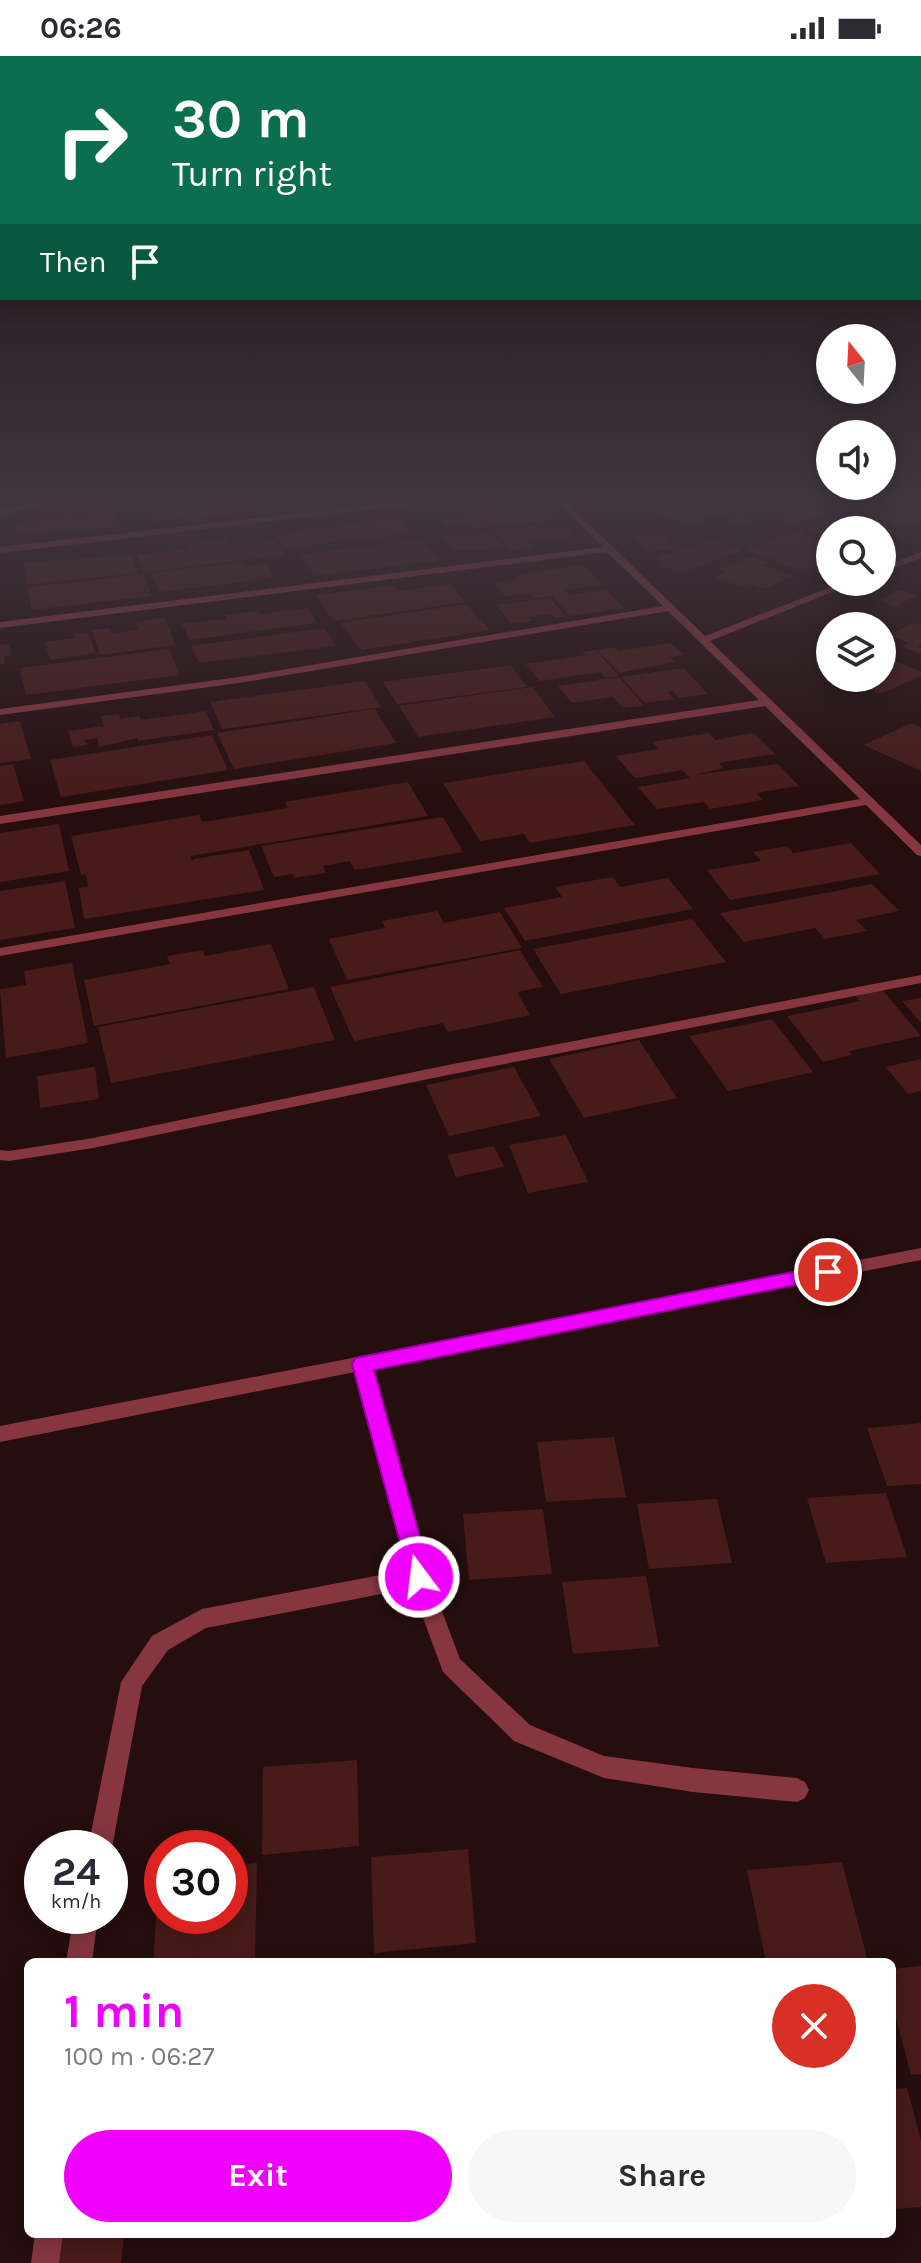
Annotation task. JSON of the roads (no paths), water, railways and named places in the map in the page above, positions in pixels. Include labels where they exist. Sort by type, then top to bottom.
[{"type":"street","points":[[0,625],[201,600]]},
{"type":"street","points":[[663,600],[921,852]]},
{"type":"street","points":[[704,640],[806,600]]},
{"type":"street","points":[[0,712],[239,680],[671,608]]},
{"type":"street","points":[[0,820],[768,702]]},
{"type":"street","points":[[0,952],[870,801]]},
{"type":"street","points":[[0,1155],[93,1143],[448,1070],[921,979]]},
{"type":"street","points":[[0,1434],[921,1254]]},
{"type":"street","points":[[362,1364],[419,1577],[451,1665],[522,1733],[604,1767],[797,1790]]},
{"type":"street","points":[[103,1830],[132,1682],[160,1643],[202,1619],[419,1577]]},
{"type":"street","points":[[80,1958],[83,1934]]},
{"type":"street","points":[[45,2263],[48,2238]]}]
